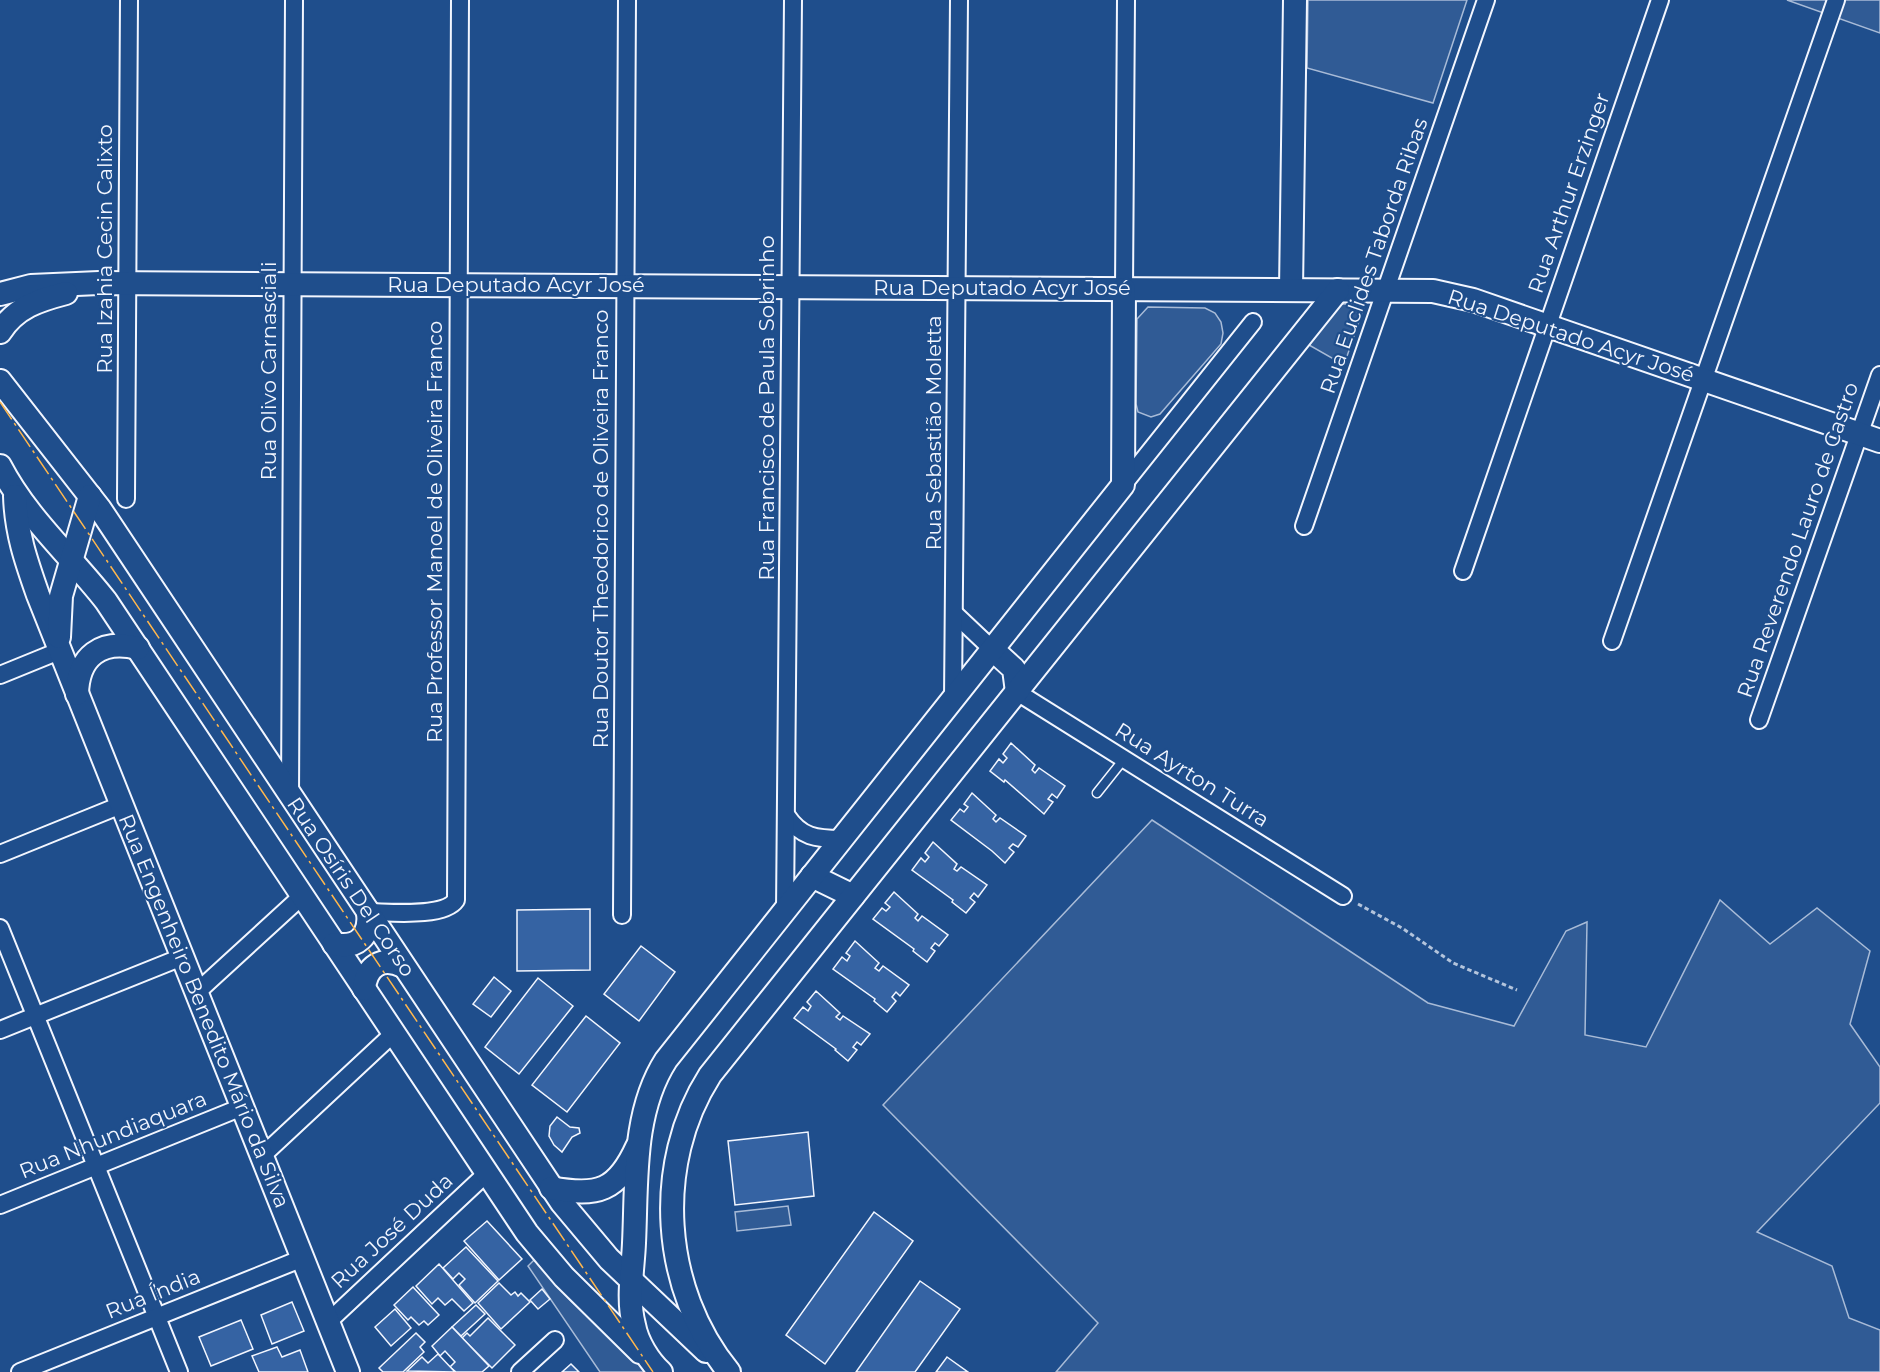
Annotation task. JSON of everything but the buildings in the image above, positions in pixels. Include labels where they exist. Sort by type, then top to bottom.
[{"type":"street","name":"Rua Izahia Cecin Calixto","points":[[126,499],[129,0]]},
{"type":"street","name":"Rua Olivo Carnasciali","points":[[290,796],[294,0]]},
{"type":"street","name":"Rua Professor Manoel de Oliveira Franco","points":[[368,912],[437,911],[452,907],[456,900],[460,0]]},
{"type":"street","name":"Rua Doutor Theodorico de Oliveira Franco","points":[[621,915],[627,0]]},
{"type":"street","name":"Rua Francisco de Paula Sobrinho","points":[[784,911],[787,816],[793,0]]},
{"type":"street","name":"Rua Sebastião Moletta","points":[[953,699],[956,614],[959,0]]},
{"type":"street","points":[[1123,485],[1126,0]]},
{"type":"street","points":[[1291,290],[1295,0]]},
{"type":"street","name":"Rua Euclides Taborda Ribas","points":[[1305,526],[1486,0]]},
{"type":"street","name":"Rua Arthur Erzinger","points":[[1463,571],[1660,0]]},
{"type":"street","points":[[1612,641],[1836,0]]},
{"type":"street","name":"Rua Deputado Acyr José","points":[[0,332],[17,312],[28,305],[99,283]]},
{"type":"street","name":"Rua Deputado Acyr José","points":[[0,294],[31,286],[99,283],[1386,290],[1452,294],[1870,437]]},
{"type":"street","points":[[728,1371],[703,1332],[682,1284],[672,1218],[678,1150],[698,1094],[710,1075],[1338,290]]},
{"type":"street","points":[[658,1369],[634,1327],[632,1282],[640,1140],[646,1106],[659,1070],[1253,322]]},
{"type":"street","name":"Rua Reverendo Lauro de Castro","points":[[1759,720],[1870,437],[1880,375]]},
{"type":"street","name":"Rua Osíris Del Corso","points":[[0,381],[90,496],[551,1188],[589,1238],[632,1282],[728,1371]]},
{"type":"street","points":[[0,466],[8,499],[72,561],[106,601],[544,1255],[658,1369]]},
{"type":"street","name":"Rua Engenheiro Benedito Mário da Silva","points":[[59,651],[61,596],[90,496]]},
{"type":"street","name":"Rua Engenheiro Benedito Mário da Silva","points":[[8,499],[23,554],[59,651],[348,1372]]},
{"type":"street","points":[[956,614],[1014,669],[1017,692]]},
{"type":"street","points":[[77,694],[78,678],[84,664],[94,653],[108,646],[123,645],[138,648]]},
{"type":"street","points":[[0,675],[59,651]]},
{"type":"street","name":"Rua Ayrton Turra","points":[[1017,692],[1343,896]]},
{"type":"street","points":[[264,757],[279,753],[290,743]]},
{"type":"street","points":[[0,854],[121,805]]},
{"type":"street","points":[[787,816],[802,834],[814,838],[841,839]]},
{"type":"street","points":[[786,853],[812,876],[853,897]]},
{"type":"street","points":[[196,993],[302,896]]},
{"type":"street","points":[[334,944],[345,946],[357,943],[366,935],[369,924],[368,912]]},
{"type":"street","points":[[0,928],[179,1372]]},
{"type":"street","points":[[0,1030],[182,957]]},
{"type":"street","points":[[364,988],[365,977],[381,962],[393,961],[403,966]]},
{"type":"street","points":[[262,1156],[394,1033]]},
{"type":"street","name":"Rua Nhundiaquara","points":[[0,1205],[242,1107]]},
{"type":"street","points":[[551,1188],[595,1192],[608,1186],[627,1167],[640,1140]]},
{"type":"street","name":"Rua José Duda","points":[[328,1322],[487,1173]]},
{"type":"street","name":"Rua Índia","points":[[20,1372],[303,1258]]},
{"type":"street","points":[[520,1372],[555,1340]]},
{"type":"lane","points":[[1097,793],[1124,759]]},
{"type":"path","points":[[1343,896],[1412,934],[1453,963],[1517,990]]},
{"type":"shaded area","points":[[1308,0],[1467,0],[1433,103],[1307,68]]},
{"type":"shaded area","points":[[1787,0],[1880,0],[1880,33]]},
{"type":"shaded area","points":[[1340,304],[1365,304],[1344,365],[1309,345]]},
{"type":"shaded area","points":[[1148,307],[1205,308],[1215,313],[1221,322],[1223,333],[1221,344],[1160,414],[1151,417],[1138,412],[1136,404],[1137,319]]},
{"type":"shaded area","points":[[1152,820],[1428,1003],[1514,1026],[1566,931],[1587,922],[1585,1035],[1646,1047],[1720,900],[1770,944],[1817,908],[1870,951],[1850,1024],[1880,1067],[1880,1103],[1757,1232],[1832,1266],[1849,1318],[1880,1330],[1880,1372],[1056,1372],[1098,1323],[883,1105]]},
{"type":"shaded area","points":[[788,1206],[791,1225],[737,1231],[735,1212]]},
{"type":"shaded area","points":[[534,1260],[571,1301],[648,1372],[600,1372],[528,1266]]},
{"type":"power","points":[[0,402],[653,1372]]}]
